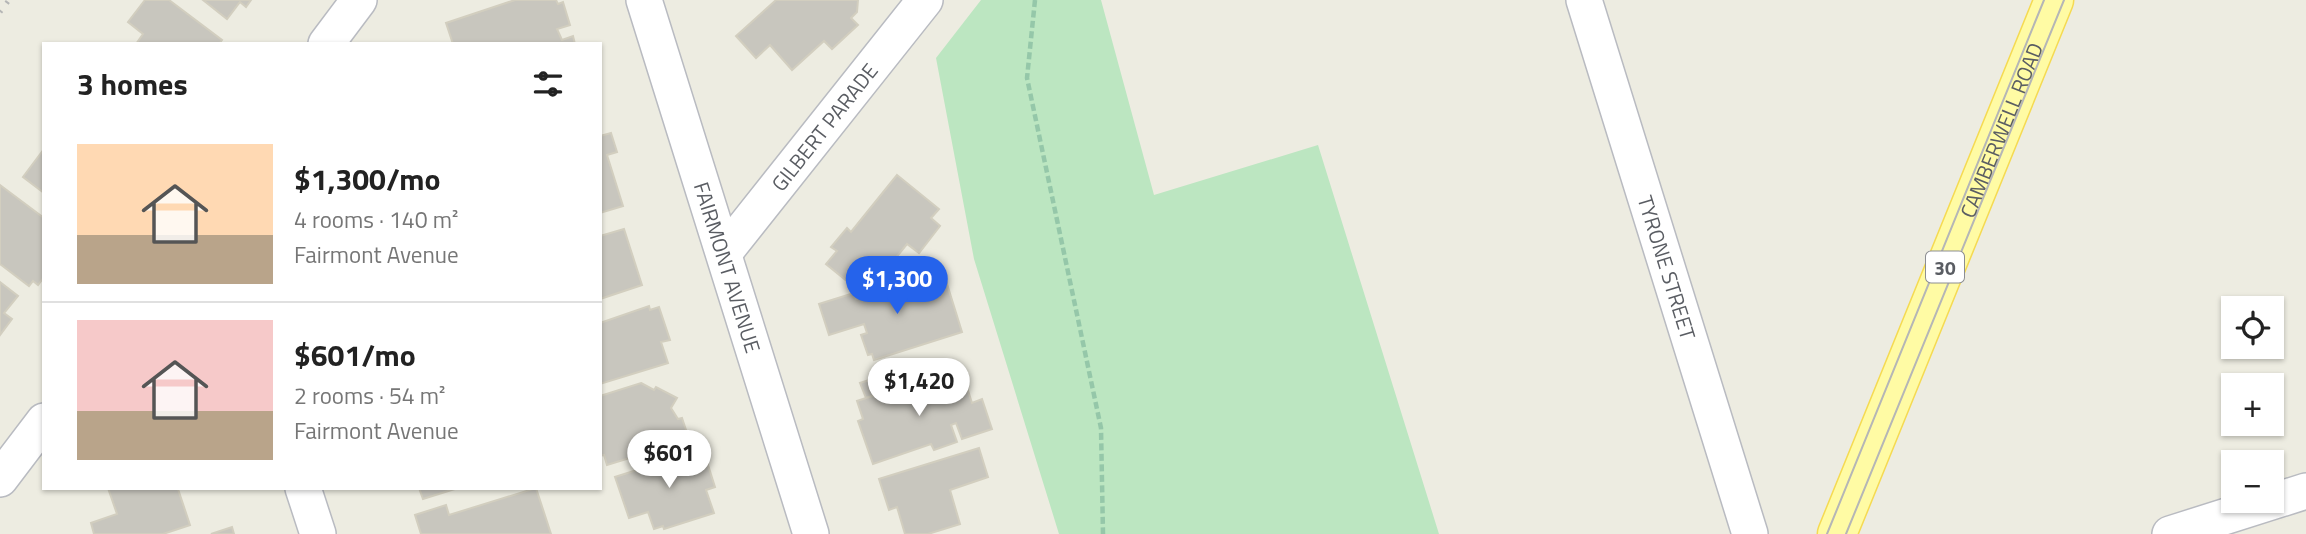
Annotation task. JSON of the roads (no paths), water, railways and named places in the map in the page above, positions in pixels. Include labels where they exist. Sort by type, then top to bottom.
[{"type":"main road","name":"CAMBERWELL ROAD","points":[[1837,534],[2054,0]]},
{"type":"street","points":[[328,42],[359,0]]},
{"type":"street","name":"FAIRMONT AVENUE","points":[[644,0],[811,534]]},
{"type":"street","name":"GILBERT PARADE","points":[[724,253],[925,0]]},
{"type":"street","name":"TYRONE STREET","points":[[1584,0],[1750,534]]},
{"type":"street","points":[[0,479],[42,424]]},
{"type":"street","points":[[304,490],[318,534]]},
{"type":"street","points":[[2170,534],[2306,491]]},
{"type":"tram line","points":[[1827,534],[2044,0]]},
{"type":"tram line","points":[[1846,534],[2064,0]]},
{"type":"railway","points":[[0,12],[9,0]]}]
